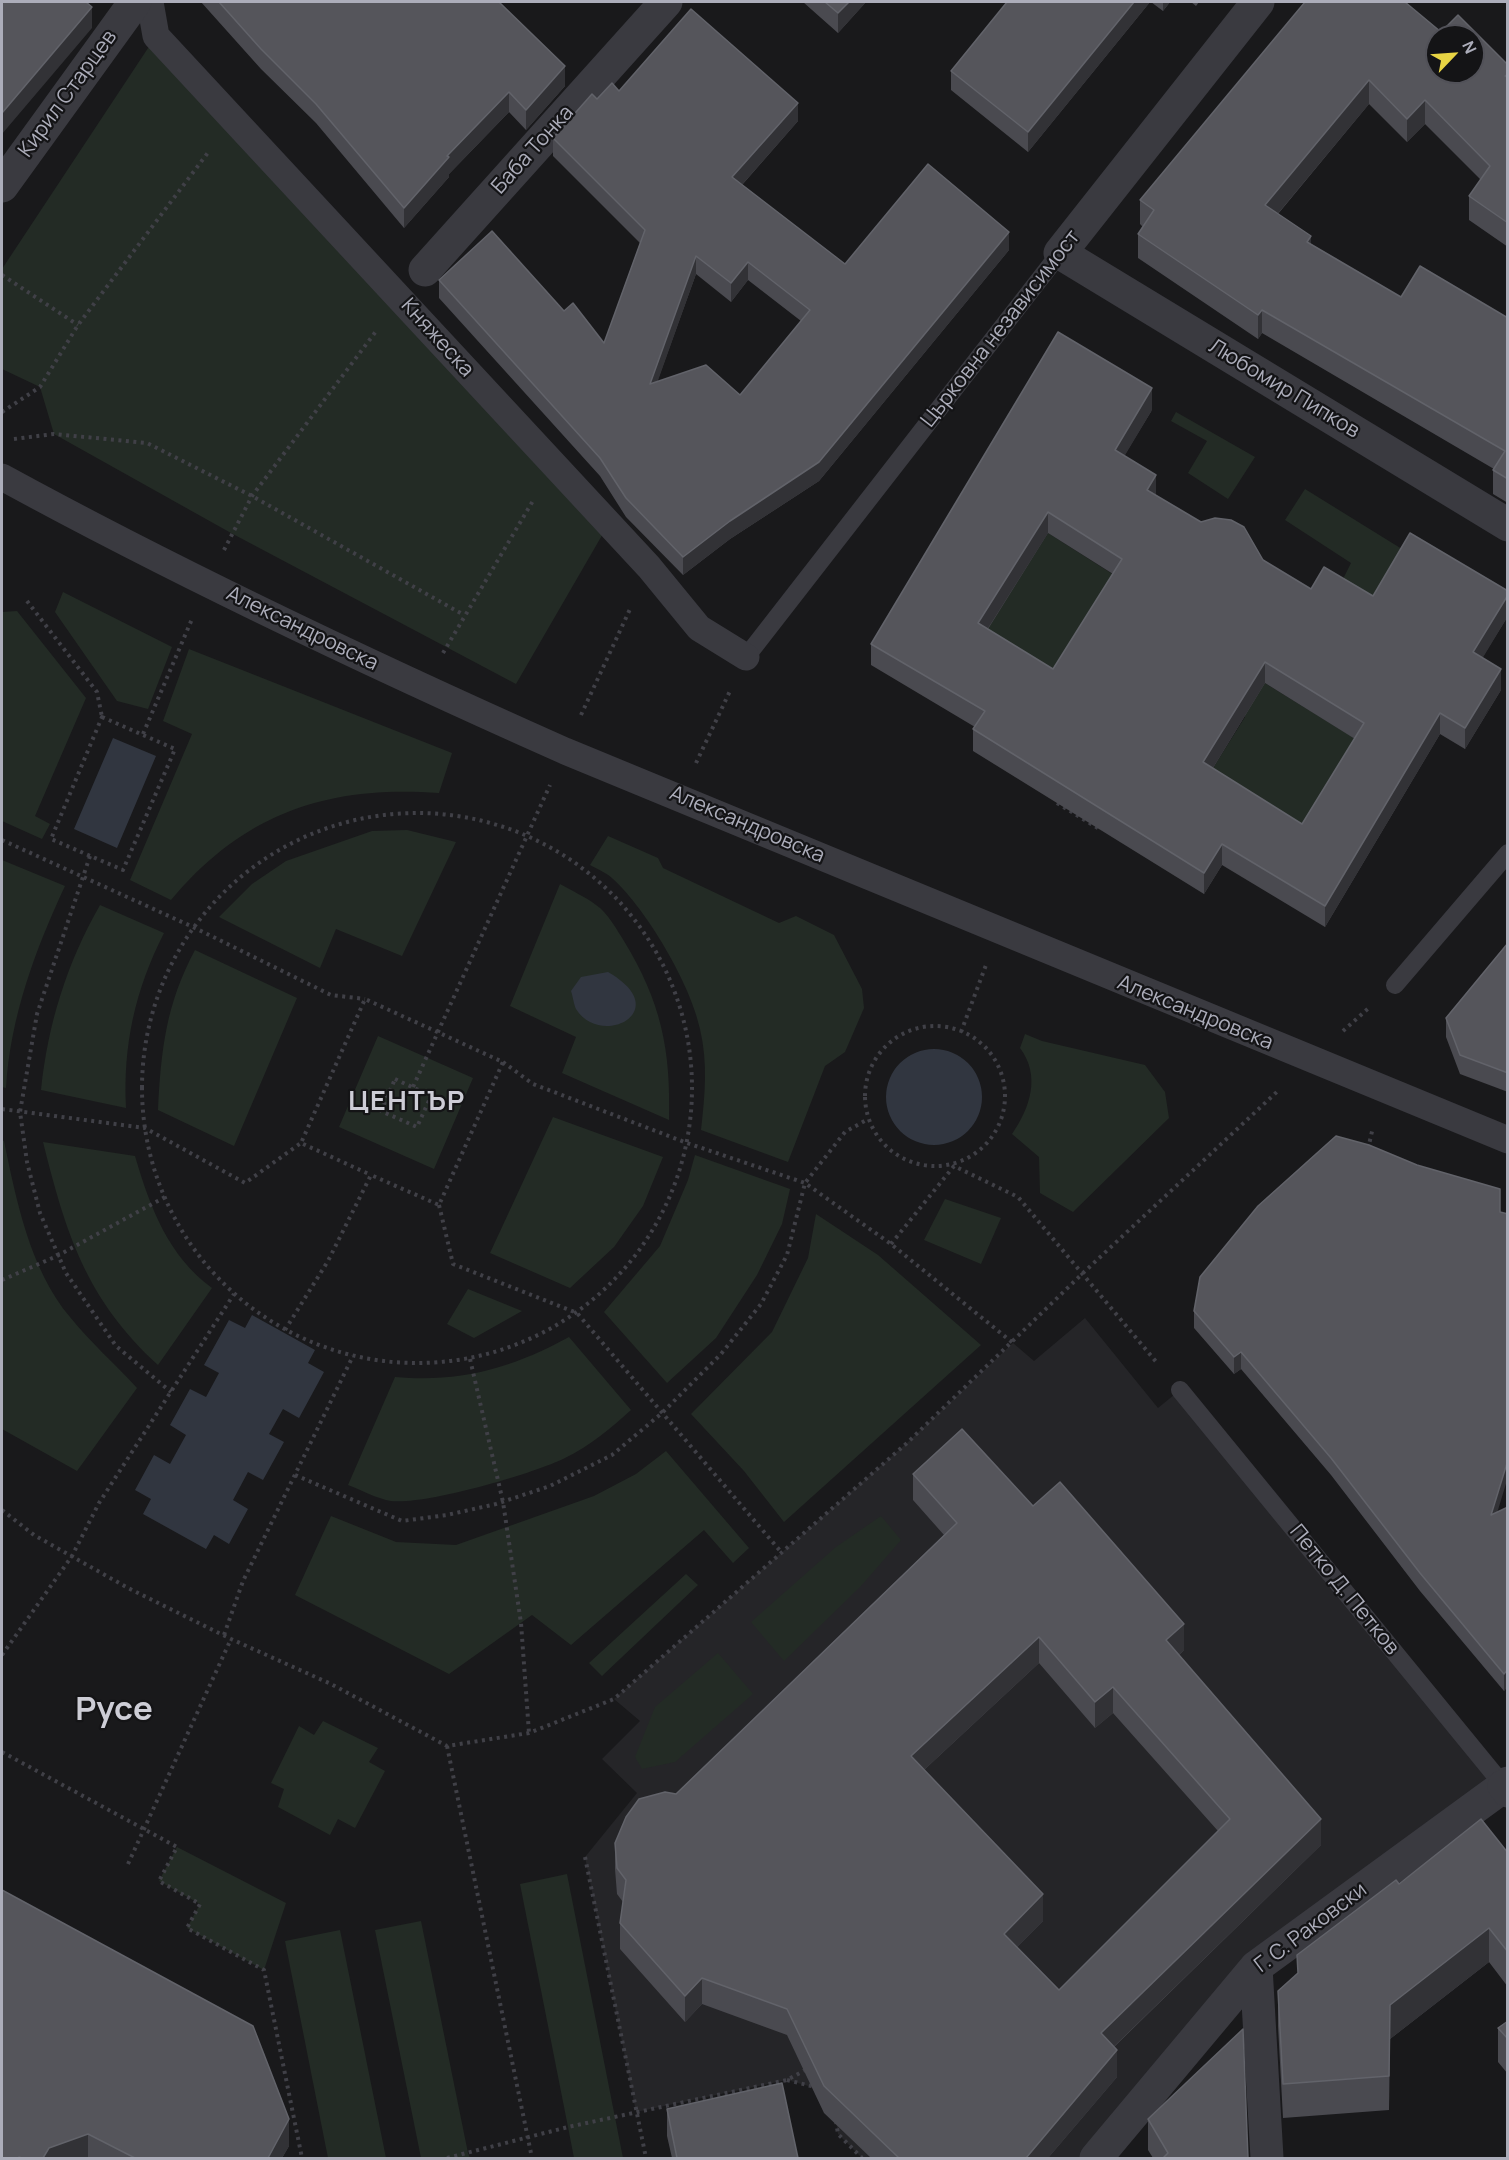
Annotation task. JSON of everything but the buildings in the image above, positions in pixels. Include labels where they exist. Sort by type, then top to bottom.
[{"type":"street","name":"Кирил Старцев","points":[[2,186],[135,2]]},
{"type":"street","name":"Княжеска","points":[[150,2],[156,36],[401,299],[555,469],[649,567],[699,628],[746,657]]},
{"type":"street","name":"Баба Тонка","points":[[401,299],[666,2]]},
{"type":"street","name":"Църковна независимост","points":[[1060,253],[1258,2]]},
{"type":"street","name":"Любомир Пипков","points":[[1060,253],[1508,525]]},
{"type":"street","name":"Александровска","points":[[2,477],[82,521],[208,583],[424,688],[565,751],[680,796],[1000,931],[1508,1140]]},
{"type":"street","name":"Г. С. Раковски","points":[[1096,2158],[1256,1966],[1506,1787]]},
{"type":"street","points":[[1256,1966],[1267,2158]]},
{"type":"lane","name":"Църковна независимост","points":[[746,657],[1060,253]]},
{"type":"lane","points":[[1395,985],[1508,853]]},
{"type":"lane","name":"Петко Д. Петков","points":[[1180,1390],[1506,1787]]},
{"type":"path","points":[[2,412],[40,387],[78,325],[234,118]]},
{"type":"path","points":[[2,275],[78,325]]},
{"type":"path","points":[[143,734],[208,583],[252,496],[401,299]]},
{"type":"path","points":[[12,440],[54,434],[147,442],[252,496],[464,615]]},
{"type":"path","points":[[424,688],[464,615],[531,503],[555,469]]},
{"type":"path","points":[[412,1087],[649,567]]},
{"type":"path","points":[[27,601],[97,692],[102,717],[51,839],[123,870],[175,749],[102,717]]},
{"type":"path","points":[[680,796],[746,657]]},
{"type":"path","points":[[1058,803],[1101,830]]},
{"type":"path","points":[[405,813],[447,814],[487,822],[526,836],[563,855],[597,879],[626,909],[650,943],[670,979],[683,1018],[691,1060],[692,1101],[687,1143],[672,1192],[648,1239],[616,1280],[577,1313],[543,1334],[470,1359],[431,1364],[392,1363],[330,1350],[285,1330],[234,1294],[194,1250],[165,1197],[152,1159],[145,1128],[142,1086],[145,1044],[167,974],[193,927],[219,896],[268,857],[324,828],[364,817],[405,813]]},
{"type":"path","points":[[2,840],[193,927],[331,995],[365,999],[503,1062],[533,1084],[687,1143],[805,1183],[891,1244],[1013,1343]]},
{"type":"path","points":[[90,856],[37,1014],[20,1112],[30,1173],[40,1212],[57,1256],[95,1318],[116,1346],[171,1392]]},
{"type":"path","points":[[961,1032],[1000,931]]},
{"type":"path","points":[[2,1510],[34,1535],[128,1588],[224,1636],[331,1684],[447,1746],[529,1733],[614,1699],[907,1443],[1082,1274],[1311,1060],[1395,985]]},
{"type":"path","points":[[2,1109],[145,1128],[245,1183],[301,1143],[365,999]]},
{"type":"path","points":[[948,1026],[974,1036],[989,1051],[1001,1070],[1006,1092],[1004,1114],[992,1139],[978,1152],[954,1165],[920,1165],[894,1154],[874,1134],[868,1119],[864,1104],[866,1078],[874,1060],[890,1041],[916,1027],[948,1026]]},
{"type":"path","points":[[503,1062],[439,1205],[453,1264],[577,1313],[782,1553]]},
{"type":"path","points":[[395,1079],[412,1087],[431,1096],[417,1127],[381,1111],[395,1079]]},
{"type":"path","points":[[295,1475],[402,1521],[447,1515],[503,1502],[550,1486],[612,1455],[662,1413],[721,1354],[761,1304],[787,1255],[805,1183],[845,1132],[868,1119]]},
{"type":"path","points":[[301,1143],[439,1205]]},
{"type":"path","points":[[891,1244],[954,1166],[1018,1197],[1180,1390]]},
{"type":"path","points":[[285,1330],[328,1261],[371,1175]]},
{"type":"path","points":[[2,1280],[57,1256],[165,1197]]},
{"type":"path","points":[[2,1655],[72,1557],[99,1503],[234,1294]]},
{"type":"path","points":[[224,1636],[243,1581],[353,1356]]},
{"type":"path","points":[[470,1359],[503,1502],[520,1623],[529,1733]]},
{"type":"path","points":[[128,1864],[231,1639]]},
{"type":"path","points":[[447,1746],[532,2158]]},
{"type":"path","points":[[2,1752],[177,1847],[159,1881],[200,1904],[187,1928],[264,1970],[302,2158]]},
{"type":"path","points":[[585,1857],[646,2158]]},
{"type":"path","points":[[447,2158],[636,2112],[787,2080],[816,2064]]},
{"type":"path","points":[[787,2080],[819,2089]]},
{"type":"path","points":[[834,2110],[838,2133],[862,2158]]},
{"type":"shaded area","points":[[156,36],[608,525],[516,684],[231,533],[54,434],[40,387],[2,369],[2,269]]},
{"type":"shaded area","points":[[1176,412],[1255,457],[1228,499],[1188,473],[1207,441],[1171,421]]},
{"type":"shaded area","points":[[1305,489],[1410,554],[1373,617],[1335,595],[1351,563],[1285,520]]},
{"type":"shaded area","points":[[1048,533],[1147,596],[1052,691],[978,644]]},
{"type":"shaded area","points":[[63,592],[172,647],[148,709],[117,701],[55,612]]},
{"type":"shaded area","points":[[17,611],[86,698],[35,816],[50,824],[42,839],[2,821],[2,612]]},
{"type":"shaded area","points":[[189,649],[452,753],[439,793],[360,794],[324,800],[290,811],[258,826],[228,845],[199,870],[171,900],[130,880],[192,734],[163,721]]},
{"type":"shaded area","points":[[1242,669],[1364,744],[1302,845],[1203,784],[1245,717]]},
{"type":"shaded area","points":[[113,738],[156,756],[117,848],[74,829]]},
{"type":"shaded area","points":[[407,830],[456,842],[402,956],[336,929],[320,968],[219,917],[252,884],[286,861],[372,831]]},
{"type":"shaded area","points":[[608,836],[658,858],[663,868],[779,923],[796,916],[834,935],[862,989],[864,1008],[845,1052],[825,1066],[788,1162],[701,1130],[705,1067],[703,1042],[695,1011],[666,949],[640,909],[613,879],[590,865]]},
{"type":"shaded area","points":[[2,860],[65,886],[26,985],[13,1036],[6,1088],[2,1087]]},
{"type":"shaded area","points":[[560,884],[588,899],[604,912],[637,963],[661,1027],[668,1071],[669,1120],[562,1073],[576,1037],[510,1006]]},
{"type":"shaded area","points":[[100,905],[164,933],[145,976],[133,1018],[127,1062],[126,1108],[41,1090],[54,1017],[61,994],[78,949]]},
{"type":"shaded area","points":[[195,950],[297,998],[234,1146],[158,1110],[163,1047],[171,1009],[177,989]]},
{"type":"shaded area","points":[[608,972],[627,986],[635,1000],[634,1011],[627,1020],[615,1025],[601,1026],[587,1020],[576,1009],[571,991],[581,977]]},
{"type":"shaded area","points":[[1025,1034],[1042,1041],[1145,1065],[1165,1092],[1169,1118],[1073,1212],[1040,1193],[1039,1157],[1012,1134],[1024,1114],[1031,1092],[1030,1070],[1020,1048]]},
{"type":"shaded area","points":[[378,1036],[473,1078],[434,1169],[339,1127]]},
{"type":"shaded area","points":[[934,1049],[952,1053],[968,1063],[978,1079],[982,1097],[978,1115],[968,1131],[952,1141],[934,1145],[916,1141],[900,1131],[890,1115],[886,1097],[890,1079],[900,1063],[916,1053]]},
{"type":"shaded area","points":[[553,1117],[663,1157],[643,1206],[614,1247],[570,1288],[490,1253]]},
{"type":"shaded area","points":[[2,1140],[26,1233],[44,1278],[70,1317],[137,1388],[77,1471],[2,1429]]},
{"type":"shaded area","points":[[43,1142],[135,1156],[154,1212],[172,1246],[197,1275],[212,1288],[158,1365],[133,1340],[113,1315],[96,1290],[82,1263],[61,1206]]},
{"type":"shaded area","points":[[695,1155],[790,1189],[782,1224],[757,1275],[716,1338],[667,1383],[604,1312],[660,1246],[688,1180]]},
{"type":"shaded area","points":[[945,1199],[1001,1218],[981,1264],[924,1240]]},
{"type":"shaded area","points":[[816,1214],[878,1255],[981,1345],[784,1522],[744,1471],[691,1414],[772,1332],[808,1258]]},
{"type":"shaded area","points":[[468,1289],[522,1311],[474,1338],[447,1324]]},
{"type":"shaded area","points":[[252,1315],[315,1350],[308,1363],[324,1372],[299,1418],[283,1409],[269,1434],[284,1442],[263,1480],[248,1472],[233,1500],[248,1509],[229,1544],[214,1535],[206,1549],[143,1514],[151,1499],[135,1490],[154,1455],[170,1464],[186,1435],[170,1425],[190,1389],[206,1397],[219,1373],[204,1365],[229,1320],[245,1328]]},
{"type":"shaded area","points":[[1085,1318],[1158,1408],[1180,1390],[1504,1786],[1256,1967],[1096,2158],[862,2158],[838,2134],[832,2098],[819,2089],[787,2080],[636,2112],[585,1857],[637,1793],[602,1759],[640,1721],[614,1699],[907,1443],[1013,1343],[1034,1361]]},
{"type":"shaded area","points":[[569,1337],[631,1410],[592,1442],[550,1465],[479,1487],[428,1498],[391,1501],[348,1485],[395,1377],[442,1378],[485,1371],[527,1357]]},
{"type":"shaded area","points":[[666,1451],[749,1548],[733,1563],[704,1530],[571,1645],[532,1615],[449,1674],[295,1595],[331,1516],[396,1542],[456,1545],[594,1496],[636,1474]]},
{"type":"shaded area","points":[[881,1516],[901,1540],[861,1586],[784,1661],[751,1622],[836,1547]]},
{"type":"shaded area","points":[[686,1574],[698,1585],[602,1676],[589,1663]]},
{"type":"shaded area","points":[[718,1653],[753,1694],[675,1762],[642,1769],[635,1757],[655,1707]]},
{"type":"shaded area","points":[[323,1721],[378,1748],[369,1762],[385,1771],[355,1828],[338,1819],[330,1835],[278,1807],[284,1789],[271,1783],[299,1726],[314,1735]]},
{"type":"shaded area","points":[[177,1847],[286,1903],[264,1970],[187,1928],[200,1904],[159,1881]]},
{"type":"shaded area","points":[[567,1874],[623,2158],[574,2158],[520,1884]]},
{"type":"shaded area","points":[[421,1921],[470,2158],[421,2158],[375,1930]]},
{"type":"shaded area","points":[[340,1930],[386,2158],[328,2158],[285,1941]]},
{"type":"district","name":"ЦЕНТЪР","points":[[407,1102]]},
{"type":"district","name":"Русе","points":[[114,1711]]}]
